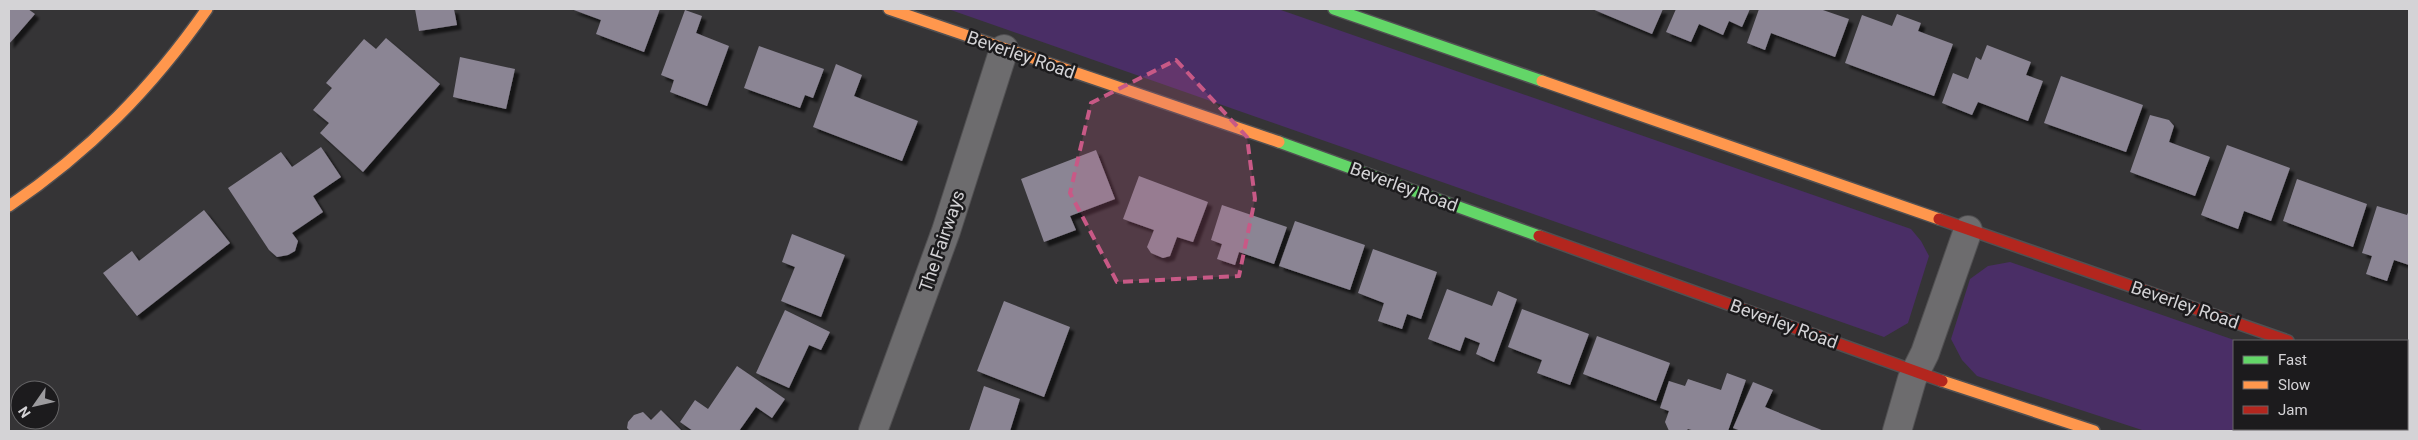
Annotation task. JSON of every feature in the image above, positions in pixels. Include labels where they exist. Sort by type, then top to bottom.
[{"type":"street","points":[[9,206],[58,172],[95,142],[164,67],[207,9]]},
{"type":"street","name":"Beverley Road","points":[[889,9],[1004,50],[1274,140],[1916,372],[2094,431]]},
{"type":"street","name":"Beverley Road","points":[[1334,9],[2285,340]]},
{"type":"street","name":"The Fairways","points":[[873,431],[946,231],[1004,50]]},
{"type":"street","points":[[1898,431],[1916,372],[1926,353],[1968,230]]},
{"type":"highlighted area","points":[[1176,60],[1247,137],[1255,199],[1239,276],[1117,282],[1070,193],[1091,103]]},
{"type":"shaded area","points":[[948,9],[1278,9],[1911,229],[1921,241],[1929,256],[1908,323],[1884,337]]},
{"type":"shaded area","points":[[2010,262],[2234,340],[2233,430],[2408,430],[2408,400],[2409,431],[2145,431],[1977,376],[1962,360],[1951,339],[1970,279],[1988,266]]},
{"type":"building","points":[[9,9],[28,9],[35,14],[9,44]]},
{"type":"building","points":[[415,9],[454,9],[457,25],[419,31]]},
{"type":"building","points":[[571,9],[660,9],[644,52],[596,34],[601,20]]},
{"type":"building","points":[[1592,9],[1663,9],[1652,34]]},
{"type":"building","points":[[1676,9],[1750,9],[1742,27],[1729,21],[1723,35],[1699,24],[1691,42],[1666,32]]},
{"type":"building","points":[[1759,9],[1820,9],[1849,19],[1835,57],[1771,33],[1765,50],[1747,43]]},
{"type":"building","points":[[685,10],[702,16],[696,33],[729,46],[707,106],[670,92],[674,80],[661,75]]},
{"type":"building","points":[[1897,14],[1921,23],[1918,31],[1953,44],[1934,96],[1845,63],[1862,15],[1892,26]]},
{"type":"building","points":[[386,38],[440,84],[363,172],[320,133],[329,123],[313,110],[332,88],[326,83],[364,39],[376,49]]},
{"type":"building","points":[[1987,45],[2031,62],[2026,75],[2043,81],[2028,121],[1978,102],[1972,115],[1942,103],[1953,73],[1968,79],[1976,57],[1981,60]]},
{"type":"building","points":[[759,46],[824,69],[813,98],[805,95],[800,108],[744,88]]},
{"type":"building","points":[[460,57],[515,69],[506,109],[453,97]]},
{"type":"building","points":[[836,64],[862,75],[854,96],[918,121],[902,161],[813,127]]},
{"type":"building","points":[[2061,76],[2143,105],[2126,152],[2044,123]]},
{"type":"building","points":[[2150,115],[2169,120],[2174,126],[2169,142],[2210,157],[2195,196],[2130,172]]},
{"type":"building","points":[[2227,145],[2290,168],[2271,221],[2244,211],[2238,229],[2201,215]]},
{"type":"building","points":[[321,147],[341,177],[313,196],[323,212],[292,233],[298,241],[295,251],[288,255],[277,257],[269,250],[228,188],[281,152],[292,167]]},
{"type":"building","points":[[1096,150],[1115,199],[1070,216],[1076,230],[1044,242],[1021,179]]},
{"type":"building","points":[[1139,176],[1208,202],[1193,242],[1177,237],[1170,256],[1163,258],[1151,253],[1147,247],[1154,230],[1123,219]]},
{"type":"building","points":[[2297,179],[2367,204],[2353,247],[2283,221]]},
{"type":"building","points":[[1222,205],[1287,227],[1274,264],[1239,252],[1235,265],[1217,259],[1222,244],[1211,240]]},
{"type":"building","points":[[2377,206],[2407,215],[2409,210],[2409,265],[2394,260],[2387,281],[2366,274],[2372,256],[2362,253]]},
{"type":"building","points":[[204,210],[230,243],[137,316],[103,273],[132,251],[139,261]]},
{"type":"building","points":[[1295,221],[1365,245],[1350,290],[1279,266]]},
{"type":"building","points":[[792,234],[845,255],[821,317],[781,301],[795,267],[782,262]]},
{"type":"building","points":[[1373,249],[1437,272],[1421,319],[1407,314],[1402,329],[1378,321],[1384,303],[1358,293]]},
{"type":"building","points":[[1447,289],[1492,306],[1498,291],[1517,299],[1494,362],[1476,354],[1480,343],[1465,337],[1460,351],[1428,339]]},
{"type":"building","points":[[1004,301],[1070,327],[1044,397],[977,371]]},
{"type":"building","points":[[1522,309],[1589,334],[1570,385],[1537,373],[1542,360],[1508,347]]},
{"type":"building","points":[[785,310],[830,332],[821,350],[809,345],[789,388],[756,373]]},
{"type":"building","points":[[1597,336],[1670,363],[1656,401],[1583,374]]},
{"type":"building","points":[[737,366],[785,399],[772,418],[756,407],[739,431],[693,431],[680,422],[695,400],[708,409]]},
{"type":"building","points":[[1727,373],[1746,380],[1728,431],[1695,431],[1688,429],[1686,431],[1669,431],[1665,422],[1669,411],[1660,408],[1669,381],[1685,386],[1688,379],[1721,390]]},
{"type":"building","points":[[1753,382],[1773,390],[1765,407],[1824,431],[1741,431],[1733,428]]},
{"type":"building","points":[[984,386],[1020,399],[1010,431],[969,431]]},
{"type":"building","points":[[661,410],[682,431],[630,431],[627,428],[628,422],[634,415],[643,412],[651,420]]},
{"type":"traffic: fast","points":[[1334,9],[1542,81]]},
{"type":"traffic: fast","points":[[1279,142],[1539,236]]},
{"type":"traffic: slow","points":[[9,206],[66,163],[117,117],[164,66],[207,9]]},
{"type":"traffic: slow","points":[[889,9],[1279,142]]},
{"type":"traffic: slow","points":[[1542,81],[1939,219]]},
{"type":"traffic: slow","points":[[1942,381],[2094,431]]},
{"type":"traffic: jam","points":[[1939,219],[2285,340]]},
{"type":"traffic: jam","points":[[1539,236],[1942,381]]}]
